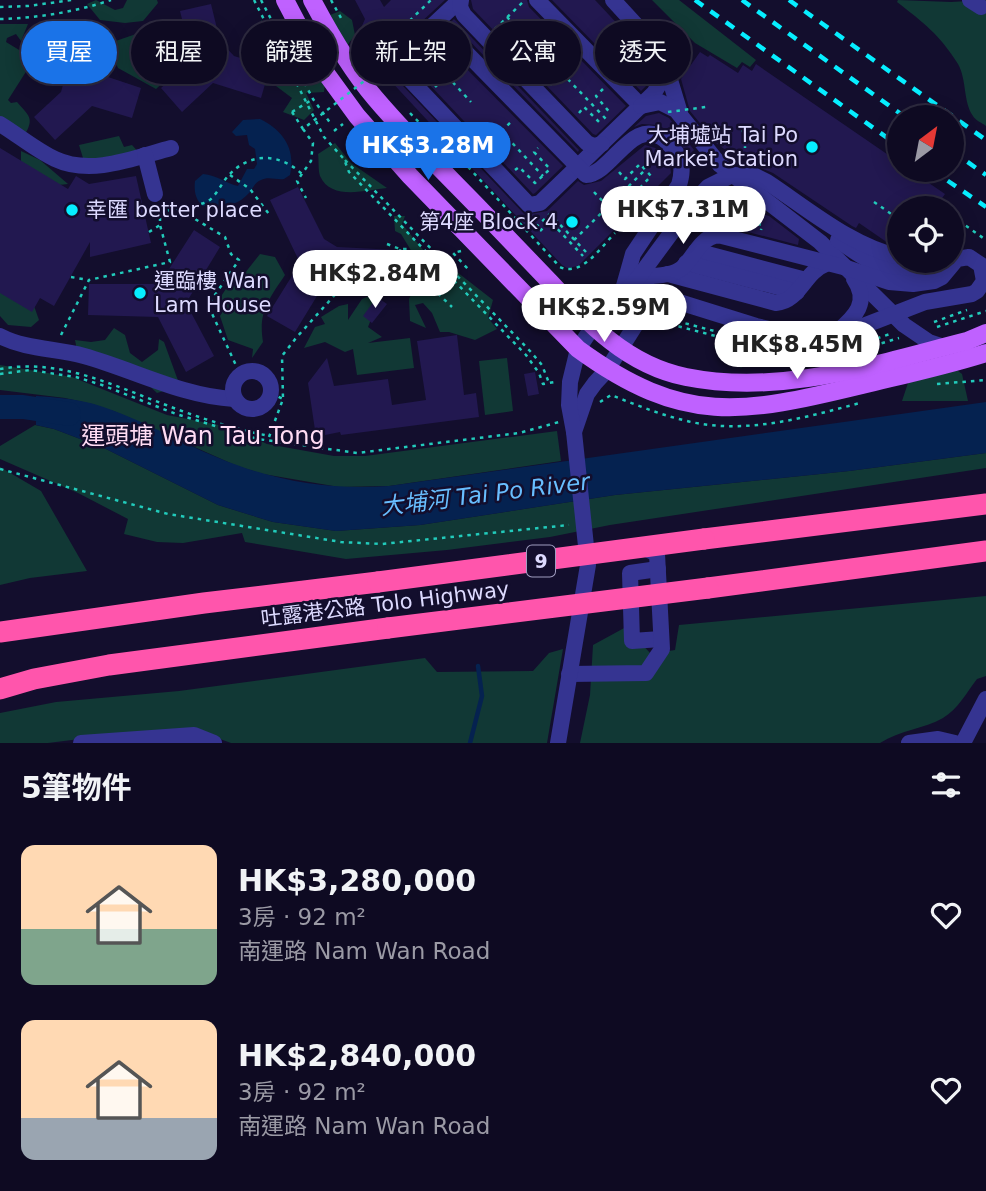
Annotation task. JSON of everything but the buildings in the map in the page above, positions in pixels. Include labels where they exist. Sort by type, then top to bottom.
[{"type":"highway","name":"吐露港公路 Tolo Highway","points":[[0,632],[986,504]]},
{"type":"highway","name":"吐露港公路 Tolo Highway","points":[[0,689],[34,679],[109,666],[986,551]]},
{"type":"highway","points":[[0,627],[26,628]]},
{"type":"main road","points":[[285,0],[317,61],[357,116],[419,186],[578,349],[607,370],[666,398],[705,407],[742,408],[808,398],[986,353]]},
{"type":"main road","points":[[312,0],[342,52],[374,98],[592,328],[644,363],[683,377],[722,383],[758,384],[810,379],[944,347],[986,333]]},
{"type":"street","points":[[438,21],[460,0]]},
{"type":"street","points":[[460,0],[464,15],[587,143],[594,146],[602,144]]},
{"type":"street","points":[[613,0],[633,21]]},
{"type":"street","points":[[530,1],[641,106]]},
{"type":"street","points":[[471,58],[586,176],[591,175],[634,138],[647,134],[660,136],[671,145],[679,157],[682,172],[679,185],[633,254],[621,296]]},
{"type":"street","points":[[414,84],[525,203],[533,206],[540,203],[602,144],[659,84]]},
{"type":"street","points":[[669,84],[675,115],[720,166],[797,223],[917,335],[944,347]]},
{"type":"street","points":[[641,106],[660,102],[676,110],[675,115]]},
{"type":"street","points":[[0,124],[54,159],[78,166],[96,166],[171,148]]},
{"type":"street","points":[[145,155],[155,194]]},
{"type":"street","points":[[558,743],[588,565],[587,544],[577,520],[567,427],[569,382],[578,349],[592,328],[638,278],[694,202],[708,187],[732,175],[755,176],[767,182],[825,221],[871,248],[887,253]]},
{"type":"street","points":[[825,221],[838,240],[865,260],[887,268]]},
{"type":"street","points":[[668,274],[710,237],[718,236],[811,276]]},
{"type":"street","points":[[695,252],[811,276],[847,268],[889,282],[914,284],[934,281],[945,273]]},
{"type":"street","points":[[638,278],[656,292],[679,302],[757,326],[801,336],[822,337],[858,328],[925,302],[972,295],[984,281],[984,270],[979,262],[964,256]]},
{"type":"street","points":[[834,334],[855,315],[861,302],[860,288],[847,268]]},
{"type":"street","points":[[638,278],[668,274],[776,303],[784,302],[811,276]]},
{"type":"street","points":[[567,427],[645,310],[653,303],[679,302]]},
{"type":"street","points":[[917,335],[917,314],[925,302]]},
{"type":"street","points":[[0,337],[19,344],[100,361],[197,395],[234,399],[242,407],[254,410],[277,396],[269,380],[253,370],[240,374],[233,386],[234,399]]},
{"type":"street","points":[[569,674],[646,673],[662,649],[657,554],[637,544],[587,544]]},
{"type":"street","points":[[658,569],[630,573],[632,641],[661,639]]},
{"type":"street","points":[[963,743],[985,701]]},
{"type":"street","points":[[81,743],[194,735],[215,743]]},
{"type":"street","points":[[909,743],[938,739],[955,743]]},
{"type":"path","points":[[0,7],[72,0]]},
{"type":"path","points":[[0,19],[63,13],[111,0]]},
{"type":"path","points":[[254,0],[324,136],[530,351],[542,365],[549,383]]},
{"type":"path","points":[[261,0],[313,99],[331,124]]},
{"type":"path","points":[[409,21],[431,0]]},
{"type":"path","points":[[503,21],[530,1]]},
{"type":"path","points":[[507,17],[510,21]]},
{"type":"path","points":[[303,129],[360,84]]},
{"type":"path","points":[[432,89],[438,84]]},
{"type":"path","points":[[454,84],[471,102]]},
{"type":"path","points":[[547,88],[551,84]]},
{"type":"path","points":[[573,84],[606,119]]},
{"type":"path","points":[[606,86],[596,96],[612,113]]},
{"type":"path","points":[[306,198],[297,181],[311,161],[313,143],[292,113],[313,99]]},
{"type":"path","points":[[584,107],[600,124]]},
{"type":"path","points":[[675,115],[706,107]]},
{"type":"path","points":[[410,112],[437,141]]},
{"type":"path","points":[[334,131],[345,122],[338,115]]},
{"type":"path","points":[[486,145],[514,119]]},
{"type":"path","points":[[742,130],[745,148]]},
{"type":"path","points":[[501,131],[543,176]]},
{"type":"path","points":[[519,167],[535,183],[550,169],[534,152],[540,146]]},
{"type":"path","points":[[71,277],[89,280],[170,262],[160,225],[160,212],[198,203],[205,204],[217,193],[230,174],[256,158],[276,158],[293,165],[302,174]]},
{"type":"path","points":[[456,161],[460,158],[560,267],[567,270],[580,267],[615,233]]},
{"type":"path","points":[[344,159],[349,172],[526,355],[539,373],[543,384],[555,382]]},
{"type":"path","points":[[618,171],[625,178],[640,164],[646,170],[651,176],[637,191],[649,203]]},
{"type":"path","points":[[574,240],[646,170]]},
{"type":"path","points":[[230,174],[250,190],[268,214]]},
{"type":"path","points":[[594,192],[629,229]]},
{"type":"path","points":[[874,202],[887,211]]},
{"type":"path","points":[[186,206],[190,216],[225,237],[231,254],[239,260],[208,305],[240,374]]},
{"type":"path","points":[[536,227],[550,214],[584,254],[550,221],[540,231]]},
{"type":"path","points":[[746,227],[733,217],[762,225]]},
{"type":"path","points":[[964,224],[986,240]]},
{"type":"path","points":[[149,232],[160,225]]},
{"type":"path","points":[[387,244],[409,249],[426,282],[452,307]]},
{"type":"path","points":[[269,438],[282,356],[341,288],[403,286],[400,248]]},
{"type":"path","points":[[461,251],[453,253],[468,269]]},
{"type":"path","points":[[54,351],[89,280]]},
{"type":"path","points":[[934,322],[971,309]]},
{"type":"path","points":[[937,327],[986,309]]},
{"type":"path","points":[[0,369],[28,365],[64,370],[269,438]]},
{"type":"path","points":[[0,374],[30,370],[76,377],[176,414],[269,438],[357,453],[567,427]]},
{"type":"path","points":[[0,469],[168,514],[341,542],[382,544],[577,520]]},
{"type":"green space","points":[[96,0],[115,10],[123,8],[127,0],[157,0],[158,3],[143,21],[125,23],[100,20],[87,4]]},
{"type":"green space","points":[[652,0],[679,0],[756,60],[750,67],[742,62],[737,68],[691,39],[691,21],[673,21]]},
{"type":"green space","points":[[986,0],[986,126],[975,119],[970,110],[958,64],[931,30],[897,2]]},
{"type":"green space","points":[[340,11],[352,20],[351,40],[346,47],[337,34],[337,21],[328,21],[325,17]]},
{"type":"green space","points":[[0,24],[21,24],[21,41],[16,34],[7,38],[6,42],[21,51],[21,80],[8,100],[11,103],[17,102],[30,121],[24,136],[0,132]]},
{"type":"green space","points":[[131,36],[131,75],[117,66],[117,41]]},
{"type":"green space","points":[[147,84],[161,84],[156,89]]},
{"type":"green space","points":[[325,84],[324,92],[306,93],[314,110],[304,120],[283,112],[292,98],[276,86],[257,85]]},
{"type":"green space","points":[[119,136],[124,147],[132,145],[140,154],[110,167],[83,158],[79,145]]},
{"type":"green space","points":[[335,143],[351,163],[387,188],[350,192],[332,189],[325,184],[319,174],[318,154]]},
{"type":"green space","points":[[21,151],[40,160],[68,184],[50,186],[21,167]]},
{"type":"green space","points":[[394,216],[405,216],[402,224],[424,251],[493,300],[488,318],[497,329],[475,340],[440,332],[432,313],[423,303],[415,305],[426,328],[410,321],[409,299],[423,270],[401,234],[395,231]]},
{"type":"green space","points":[[260,254],[275,257],[285,275],[266,306],[262,322],[263,342],[252,358],[253,349],[228,340],[220,316],[225,306],[220,298],[231,281],[237,290],[241,278]]},
{"type":"green space","points":[[0,289],[33,303],[39,320],[31,327],[8,325],[0,316]]},
{"type":"green space","points":[[382,291],[368,327],[382,337],[368,343],[410,338],[414,368],[357,375],[353,349],[345,352],[325,342],[304,348],[315,327],[325,324],[321,317],[339,306],[348,304],[348,320],[362,299]]},
{"type":"green space","points":[[114,328],[125,335],[130,353],[142,362],[158,350],[159,339],[164,342],[180,386],[157,393],[138,375],[78,355],[75,340],[105,340]]},
{"type":"green space","points":[[727,330],[744,333],[760,356],[741,368],[714,347]]},
{"type":"green space","points":[[507,358],[513,411],[485,415],[479,361]]},
{"type":"green space","points":[[0,365],[72,377],[167,415],[234,428],[267,444],[334,456],[365,456],[557,431],[561,461],[389,486],[339,487],[263,474],[237,466],[92,404],[0,390]]},
{"type":"green space","points":[[953,367],[962,374],[968,401],[902,401],[913,368]]},
{"type":"green space","points":[[35,425],[54,429],[104,448],[218,505],[273,522],[336,531],[420,525],[615,495],[849,471],[986,453],[986,468],[610,525],[550,537],[346,559],[245,542],[242,533],[183,543],[157,542],[124,534],[128,519],[78,493],[0,459],[0,446]]},
{"type":"green space","points":[[0,467],[41,491],[87,571],[30,578],[0,585]]},
{"type":"green space","points":[[986,596],[986,676],[977,679],[958,705],[943,718],[880,743],[580,743],[590,695],[593,645],[626,627],[651,654],[675,650],[679,625]]},
{"type":"green space","points":[[563,649],[547,743],[231,743],[198,731],[128,733],[48,743],[0,743],[0,713],[56,702],[179,691],[425,658],[437,672],[533,671],[549,653]]},
{"type":"water","points":[[260,119],[268,123],[286,141],[291,157],[290,175],[284,179],[266,178],[259,181],[245,197],[233,204],[202,206],[196,197],[195,181],[203,174],[238,186],[247,169],[254,169],[257,164],[255,149],[249,145],[247,135],[236,136],[232,132],[243,120]]},
{"type":"water","points":[[36,396],[94,404],[131,417],[237,465],[293,481],[331,486],[389,486],[986,402],[986,453],[849,471],[615,495],[420,525],[336,531],[273,522],[218,505],[104,448],[36,425]]},
{"type":"waterway","name":"大埔河 Tai Po River","points":[[0,407],[23,407],[69,414]]},
{"type":"waterway","points":[[470,743],[482,696],[478,666]]},
{"type":"railway","points":[[695,0],[887,138]]},
{"type":"railway","points":[[742,0],[888,105]]},
{"type":"railway","points":[[789,0],[986,140]]},
{"type":"railway","points":[[964,159],[986,175]]},
{"type":"railway","points":[[950,182],[986,207]]},
{"type":"place","name":"大埔墟站 Tai Po Market Station","points":[[812,147]]},
{"type":"place","name":"幸匯 better place","points":[[72,210]]},
{"type":"place","name":"第4座 Block 4","points":[[572,222]]},
{"type":"place","name":"運臨樓 Wan Lam House","points":[[140,293]]},
{"type":"district","name":"運頭塘 Wan Tau Tong","points":[[203,436]]}]
